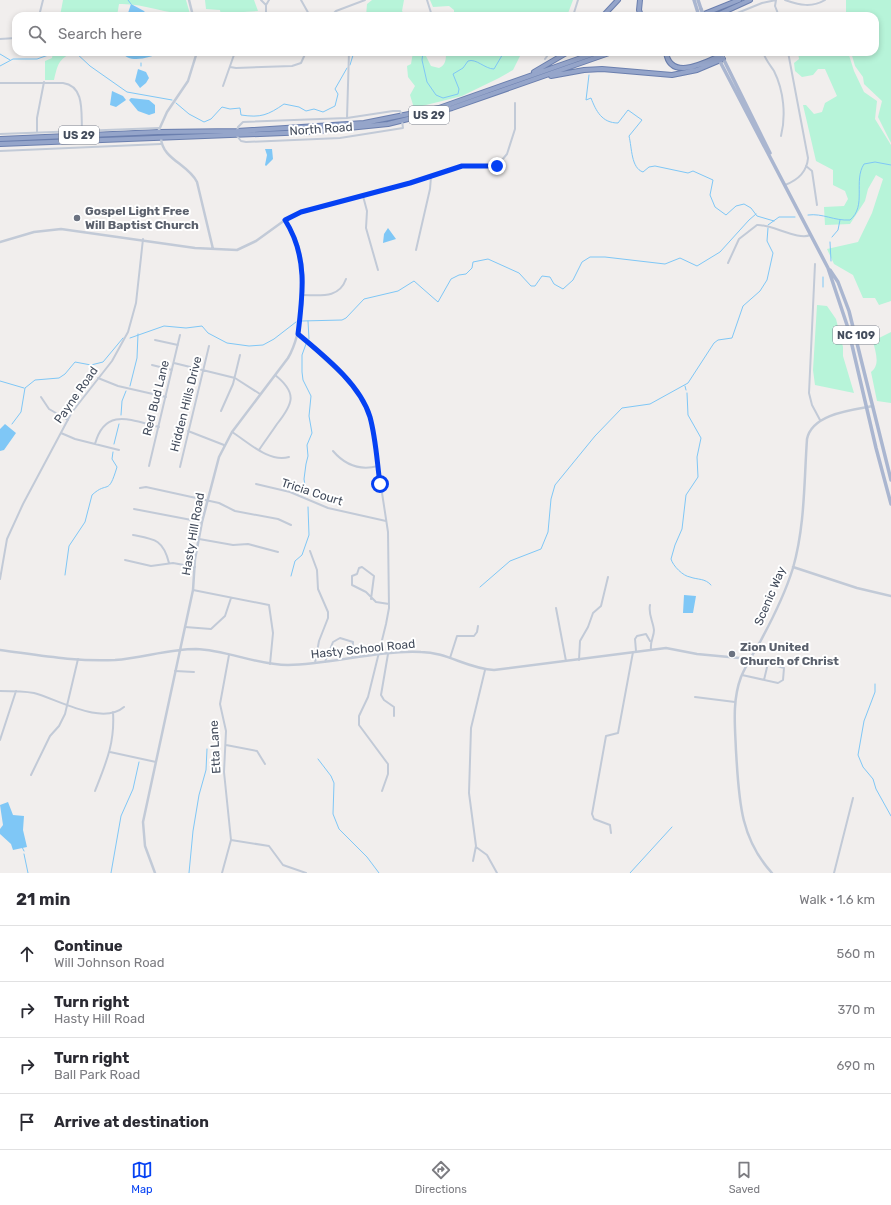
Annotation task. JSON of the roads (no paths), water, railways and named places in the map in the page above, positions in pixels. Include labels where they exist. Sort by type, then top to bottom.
[{"type":"highway","points":[[607,12],[618,0]]},
{"type":"highway","points":[[640,0],[640,12]]},
{"type":"highway","points":[[709,12],[739,0]]},
{"type":"highway","points":[[724,12],[750,0]]},
{"type":"highway","points":[[516,82],[563,56]]},
{"type":"highway","name":"US 29","points":[[402,119],[452,104],[587,56]]},
{"type":"highway","name":"US 29","points":[[0,144],[338,130],[402,119],[452,108],[601,56]]},
{"type":"highway","points":[[667,56],[669,62],[680,68],[695,67],[720,57]]},
{"type":"highway","points":[[524,84],[560,74],[602,69],[672,76],[697,70],[720,57]]},
{"type":"highway","points":[[142,138],[157,134],[159,130]]},
{"type":"highway","name":"US 29","points":[[0,139],[159,130],[237,133]]},
{"type":"highway","points":[[161,138],[162,136],[182,132]]},
{"type":"main road","points":[[694,0],[701,12]]},
{"type":"main road","points":[[698,0],[699,9]]},
{"type":"main road","name":"NC 109","points":[[720,57],[765,148],[828,268],[848,328],[866,408],[891,504]]},
{"type":"main road","name":"NC 109","points":[[828,268],[838,282],[849,311],[891,480]]},
{"type":"street","points":[[40,12],[43,0]]},
{"type":"street","points":[[189,0],[192,12]]},
{"type":"street","points":[[261,0],[266,5]]},
{"type":"street","points":[[266,12],[266,5],[269,0]]},
{"type":"street","points":[[301,0],[308,12]]},
{"type":"street","points":[[335,12],[365,0]]},
{"type":"street","points":[[427,0],[431,12]]},
{"type":"street","points":[[574,12],[578,0]]},
{"type":"street","points":[[740,12],[762,3],[776,0],[775,6],[777,12]]},
{"type":"street","points":[[785,0],[808,6],[819,4],[825,0]]},
{"type":"street","points":[[0,39],[12,38]]},
{"type":"street","points":[[0,134],[82,130],[159,130],[167,112],[188,81],[195,56]]},
{"type":"street","points":[[223,86],[234,56]]},
{"type":"street","points":[[230,67],[292,66],[301,63],[304,56]]},
{"type":"street","points":[[347,118],[349,56]]},
{"type":"street","points":[[765,56],[776,76],[784,107],[785,119],[781,136]]},
{"type":"street","points":[[785,185],[799,178],[806,166],[807,148],[789,56]]},
{"type":"street","points":[[37,132],[37,118],[44,82]]},
{"type":"street","points":[[0,83],[67,83],[77,91],[80,100],[82,130]]},
{"type":"street","points":[[0,242],[34,232],[53,229],[143,239],[213,249],[228,250],[244,248],[285,220],[301,212],[430,177],[462,166],[493,167],[500,164],[507,154],[516,129],[515,103]]},
{"type":"street","points":[[237,133],[238,127],[243,122],[347,118],[393,111],[400,111],[402,119]]},
{"type":"street","name":"North Road","points":[[237,133],[241,141],[246,142],[340,138],[403,128],[402,119]]},
{"type":"street","points":[[161,138],[161,144],[168,155],[192,174],[197,182],[213,249]]},
{"type":"street","points":[[0,151],[161,144]]},
{"type":"street","points":[[806,166],[812,171],[817,205]]},
{"type":"street","points":[[416,250],[430,189],[430,177]]},
{"type":"street","points":[[363,196],[367,211],[366,228],[378,270]]},
{"type":"street","name":"Hasty Hill Road","points":[[155,873],[145,846],[143,827],[193,590],[202,522],[224,445],[292,351],[298,334],[302,294],[302,267],[299,249],[285,220]]},
{"type":"street","points":[[728,263],[739,239],[757,225],[765,225],[804,237],[811,234]]},
{"type":"street","name":"Payne Road","points":[[0,579],[5,546],[9,532],[68,420],[118,351],[132,323],[136,303],[143,239]]},
{"type":"street","points":[[815,264],[809,393],[812,404],[820,420],[873,406]]},
{"type":"street","points":[[302,294],[331,294],[339,291],[346,278]]},
{"type":"street","points":[[298,334],[356,389],[370,417],[388,532],[389,604],[386,624],[368,697],[358,721],[359,725],[388,764],[388,774],[382,791]]},
{"type":"street","name":"Red Bud Lane","points":[[149,466],[180,335]]},
{"type":"street","points":[[155,340],[178,345]]},
{"type":"street","name":"Hidden Hills Drive","points":[[180,467],[210,346]]},
{"type":"street","points":[[221,411],[235,378],[240,355]]},
{"type":"street","points":[[174,363],[235,378],[260,394]]},
{"type":"street","points":[[152,365],[172,370]]},
{"type":"street","points":[[259,450],[286,413],[291,402],[291,394],[288,388],[275,375]]},
{"type":"street","points":[[98,378],[118,386],[166,397]]},
{"type":"street","points":[[41,397],[49,409],[68,420]]},
{"type":"street","points":[[94,444],[101,428],[113,420],[122,419],[158,426]]},
{"type":"street","name":"Scenic Way","points":[[772,873],[762,860],[752,842],[740,808],[735,728],[735,702],[742,675],[779,604],[793,567],[801,528],[807,439],[813,426],[820,420]]},
{"type":"street","points":[[188,431],[224,445]]},
{"type":"street","points":[[61,432],[70,438],[119,450]]},
{"type":"street","points":[[232,432],[259,450],[279,458],[289,457]]},
{"type":"street","points":[[333,451],[346,463],[355,467],[366,469],[378,466]]},
{"type":"street","name":"Tricia Court","points":[[256,484],[290,492],[328,508],[386,521]]},
{"type":"street","points":[[140,488],[146,487],[208,500],[235,511],[278,519],[291,525]]},
{"type":"street","points":[[134,509],[202,522]]},
{"type":"street","points":[[133,535],[152,539],[160,543],[166,551],[169,563]]},
{"type":"street","points":[[199,539],[233,545],[248,544],[278,552]]},
{"type":"street","points":[[310,551],[316,570],[318,589],[328,612],[328,618],[319,641],[315,663]]},
{"type":"street","points":[[125,560],[151,566],[169,563],[195,567]]},
{"type":"street","points":[[371,599],[374,576],[362,567],[359,568],[356,574],[352,576],[352,585],[366,592],[371,599],[376,602],[389,604]]},
{"type":"street","points":[[793,567],[857,588],[891,596]]},
{"type":"street","points":[[579,660],[580,641],[588,626],[592,613],[596,612],[601,606],[608,578]]},
{"type":"street","points":[[193,590],[270,606],[273,633],[270,664]]},
{"type":"street","points":[[185,627],[211,629],[225,616],[232,598]]},
{"type":"street","points":[[650,605],[649,611],[654,629],[651,642],[652,649]]},
{"type":"street","points":[[556,608],[566,662]]},
{"type":"street","points":[[450,659],[458,636],[474,636],[477,632],[478,626]]},
{"type":"street","points":[[636,651],[635,639],[637,636],[646,634],[651,642]]},
{"type":"street","points":[[325,662],[333,642],[340,638],[353,642],[352,659]]},
{"type":"street","name":"Hasty School Road","points":[[0,650],[78,660],[117,660],[179,651],[201,650],[229,654],[270,664],[315,663],[378,655],[420,652],[433,653],[485,670],[566,662],[652,649],[674,648],[697,654],[750,659]]},
{"type":"street","points":[[611,833],[610,825],[594,818],[592,814],[606,736],[618,733],[632,652]]},
{"type":"street","name":"Etta Lane","points":[[222,873],[231,840],[224,772],[226,745],[220,697],[229,654]]},
{"type":"street","points":[[388,654],[381,696],[394,707],[394,716]]},
{"type":"street","points":[[742,675],[778,683],[783,680],[785,669],[750,659]]},
{"type":"street","points":[[31,775],[50,736],[63,720],[68,706],[78,660]]},
{"type":"street","points":[[764,680],[768,663]]},
{"type":"street","points":[[473,861],[476,846],[469,793],[471,728],[485,670]]},
{"type":"street","points":[[176,671],[194,672]]},
{"type":"street","points":[[0,690],[41,695],[68,706],[90,712],[113,712],[119,711],[124,707]]},
{"type":"street","points":[[0,740],[16,691]]},
{"type":"street","points":[[695,697],[735,702]]},
{"type":"street","points":[[95,791],[110,752],[113,739],[113,712]]},
{"type":"street","points":[[226,745],[257,751],[265,764]]},
{"type":"street","points":[[110,752],[157,762]]},
{"type":"street","points":[[834,873],[853,798]]},
{"type":"street","points":[[231,840],[269,846],[283,865],[306,873]]},
{"type":"street","points":[[476,846],[487,855],[497,873]]},
{"type":"water","points":[[131,4],[145,12],[128,12]]},
{"type":"water","points":[[125,56],[152,56],[139,59]]},
{"type":"water","points":[[138,69],[146,72],[149,78],[140,88],[135,81]]},
{"type":"water","points":[[112,91],[123,96],[126,100],[116,107],[110,105]]},
{"type":"water","points":[[131,98],[149,100],[155,105],[155,113],[149,115],[138,111],[129,100]]},
{"type":"water","points":[[265,149],[272,149],[273,159],[266,166],[267,155]]},
{"type":"water","points":[[388,228],[396,239],[383,243],[384,234]]},
{"type":"water","points":[[5,424],[16,433],[4,450],[0,451],[0,429]]},
{"type":"water","points":[[684,595],[696,596],[693,613],[683,613]]},
{"type":"water","points":[[8,802],[13,815],[24,816],[23,830],[27,847],[13,850],[11,844],[0,834],[0,829],[3,825],[0,805]]},
{"type":"waterway","points":[[128,0],[131,4]]},
{"type":"waterway","points":[[0,54],[10,60]]},
{"type":"waterway","points":[[0,66],[13,59],[37,59],[46,56]]},
{"type":"waterway","points":[[79,56],[90,66],[127,92],[172,100]]},
{"type":"waterway","points":[[350,65],[353,56]]},
{"type":"waterway","points":[[422,56],[427,82],[436,95],[443,98],[458,94],[459,89],[453,74],[463,68],[468,61],[471,60],[494,69],[502,56]]},
{"type":"waterway","points":[[176,103],[189,114],[204,122],[211,119],[222,107],[230,109],[240,108],[241,115],[248,116],[264,115],[284,104],[299,107],[306,111],[314,109],[323,112],[335,106],[338,94],[335,89],[347,68]]},
{"type":"waterway","points":[[589,75],[586,100],[591,98],[598,112],[604,119],[618,123],[628,110],[642,120],[629,136],[634,162],[639,170],[643,172],[649,167],[655,166],[688,173],[693,171],[713,180],[710,195],[715,207],[726,215],[736,206],[744,204],[751,208],[757,216],[774,221]]},
{"type":"waterway","points":[[808,215],[819,215],[850,220],[858,208],[860,178],[864,164],[875,162],[891,165]]},
{"type":"waterway","points":[[302,321],[342,320],[346,318],[364,299],[398,291],[414,281],[438,302],[451,279],[459,275],[466,274],[472,268],[473,262],[488,259],[519,273],[531,286],[535,286],[542,276],[550,277],[554,284],[563,289],[573,280],[582,262],[590,257],[605,257],[665,264],[680,258],[697,266],[720,252],[756,214]]},
{"type":"waterway","points":[[768,225],[779,217],[795,217]]},
{"type":"waterway","points":[[832,237],[838,230],[840,220]]},
{"type":"waterway","points":[[480,587],[510,561],[541,549],[548,532],[551,499],[555,485],[595,436],[622,408],[650,404],[688,383],[714,343],[718,340],[732,338],[743,306],[760,291],[767,280],[773,253],[767,241],[768,228]]},
{"type":"waterway","points":[[830,242],[831,261]]},
{"type":"waterway","points":[[823,277],[823,287]]},
{"type":"waterway","points":[[308,321],[309,339]]},
{"type":"waterway","points":[[130,338],[164,326],[186,328],[202,326],[208,333],[227,343],[249,346],[263,345],[274,339],[296,322]]},
{"type":"waterway","points":[[130,386],[137,358],[138,334]]},
{"type":"waterway","points":[[12,424],[21,412],[25,388],[35,380],[59,378],[65,374],[75,362],[91,365],[103,362],[123,338]]},
{"type":"waterway","points":[[306,344],[302,355],[302,372],[303,380],[311,396],[309,416],[312,433],[307,445],[308,456],[304,479],[306,492]]},
{"type":"waterway","points":[[0,381],[24,388]]},
{"type":"waterway","points":[[685,386],[686,390]]},
{"type":"waterway","points":[[121,415],[122,401],[126,391]]},
{"type":"waterway","points":[[687,393],[688,415],[701,438],[697,457],[698,477],[686,495],[682,529],[671,559],[676,568],[684,575],[704,580],[711,585]]},
{"type":"waterway","points":[[114,444],[119,424]]},
{"type":"waterway","points":[[65,575],[69,546],[85,522],[92,495],[107,487],[112,482],[117,467],[112,459],[113,452]]},
{"type":"waterway","points":[[291,576],[295,561],[302,555],[309,535],[308,507]]},
{"type":"waterway","points":[[875,684],[875,692],[864,721],[858,755],[863,767],[873,779],[876,789],[891,816]]},
{"type":"waterway","points":[[189,873],[193,831],[199,795],[206,770],[207,749]]},
{"type":"waterway","points":[[318,759],[331,776],[334,783],[333,814],[339,829],[367,857],[379,873]]},
{"type":"waterway","points":[[111,873],[121,816],[133,789],[139,762]]},
{"type":"waterway","points":[[630,873],[672,827]]},
{"type":"waterway","points":[[22,847],[24,851]]},
{"type":"waterway","points":[[24,854],[28,873]]},
{"type":"place","name":"Gospel Light Free Will Baptist Church","points":[[77,218]]},
{"type":"place","name":"Zion United Church of Christ","points":[[732,654]]}]
